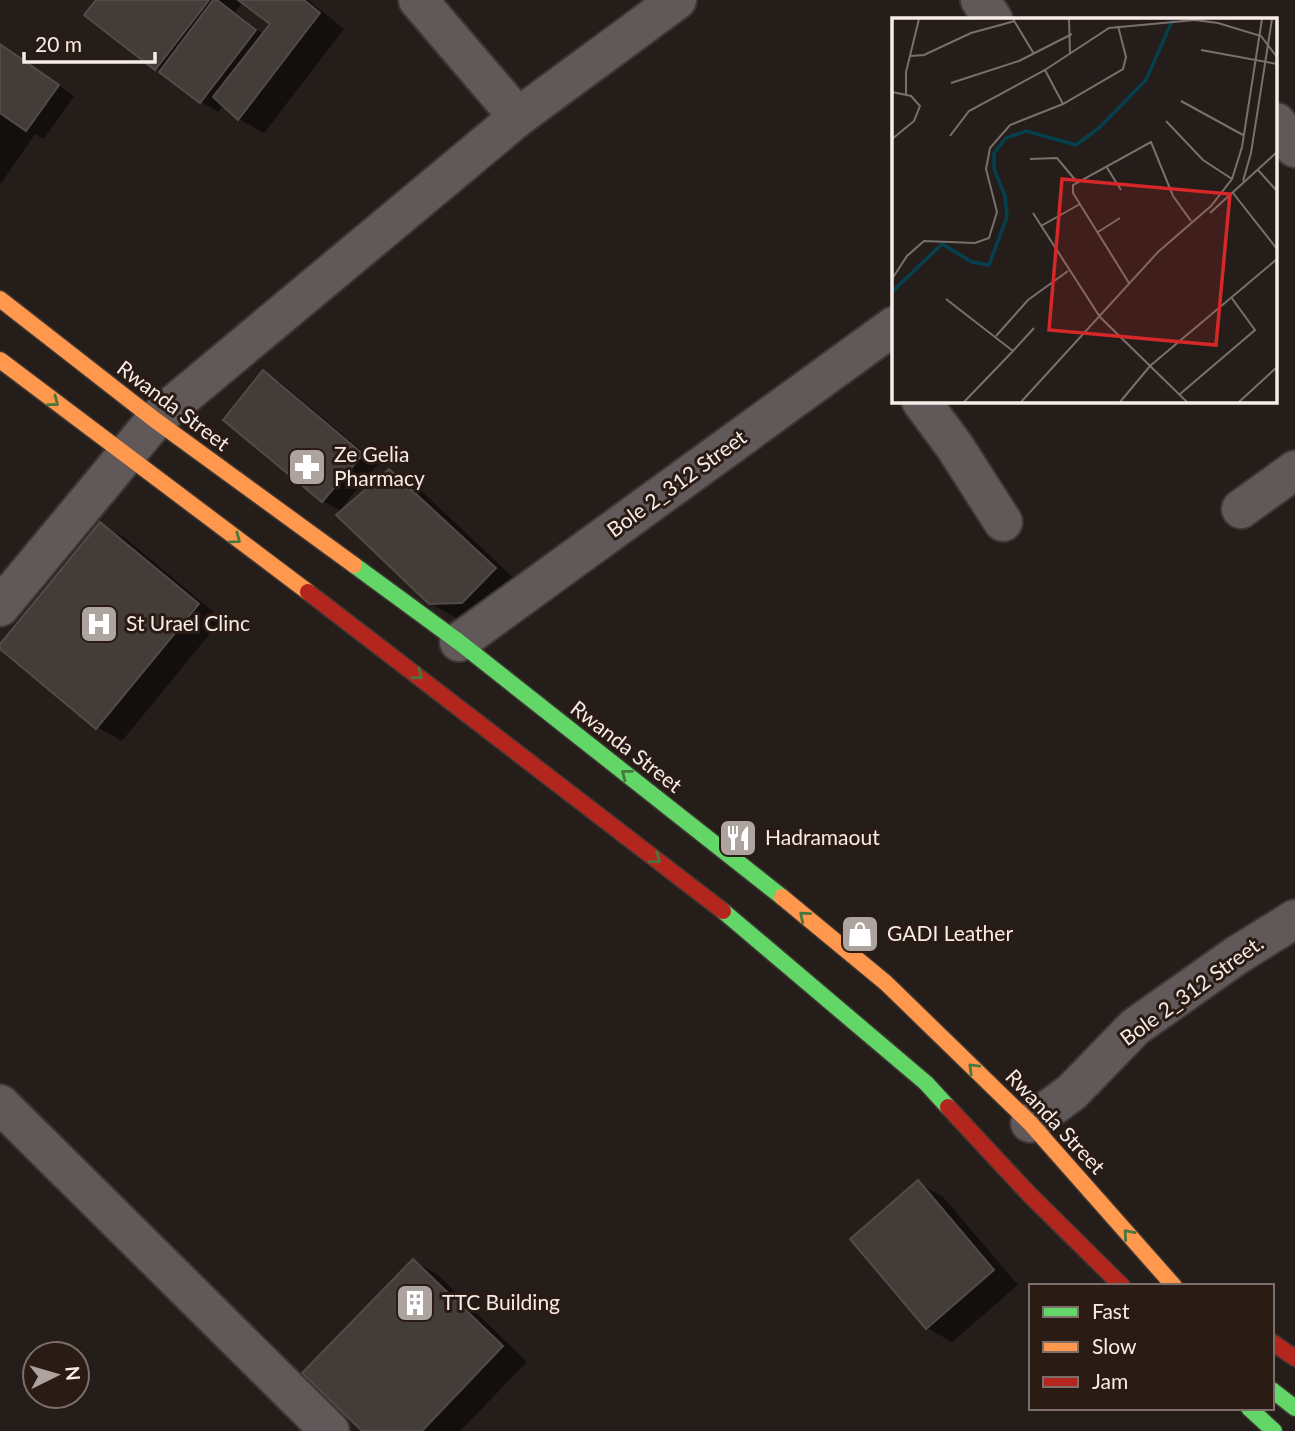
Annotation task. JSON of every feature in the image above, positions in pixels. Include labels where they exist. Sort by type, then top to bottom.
[{"type":"main road","name":"Rwanda Street","points":[[0,299],[155,420],[458,642],[743,865],[886,983],[1030,1123],[1174,1284]]},
{"type":"main road","points":[[0,360],[435,688],[715,904],[926,1083],[1029,1194],[1120,1284]]},
{"type":"main road","points":[[1274,1343],[1295,1358]]},
{"type":"main road","points":[[1274,1392],[1295,1408]]},
{"type":"main road","points":[[1252,1410],[1274,1431]]},
{"type":"street","points":[[418,0],[518,117]]},
{"type":"street","points":[[0,607],[155,420],[518,117],[677,0]]},
{"type":"street","points":[[980,0],[992,18]]},
{"type":"street","name":"Bole 2_312 Street","points":[[458,642],[888,344]]},
{"type":"street","points":[[922,402],[955,447],[1003,522]]},
{"type":"street","points":[[1241,509],[1295,470]]},
{"type":"street","name":"Bole 2_312 Street.","points":[[1030,1123],[1072,1092],[1135,1027],[1237,955],[1295,919]]},
{"type":"street","points":[[0,1104],[330,1431]]},
{"type":"building","points":[[96,0],[209,0],[155,70],[84,15]]},
{"type":"building","points":[[213,0],[217,0],[256,30],[200,103],[159,72]]},
{"type":"building","points":[[238,0],[304,0],[320,13],[238,120],[213,97],[270,24]]},
{"type":"building","points":[[0,44],[59,85],[26,131],[0,113]]},
{"type":"building","points":[[263,370],[363,454],[322,502],[223,420]]},
{"type":"building","points":[[389,469],[496,568],[462,603],[429,604],[336,515]]},
{"type":"building","name":"St Urael Clinc","points":[[100,522],[199,604],[96,729],[0,649],[0,644]]},
{"type":"building","points":[[918,1180],[994,1270],[926,1329],[850,1239]]},
{"type":"building","name":"TTC Building","points":[[413,1259],[503,1346],[422,1431],[362,1431],[302,1373]]},
{"type":"traffic: fast","points":[[354,565],[459,642],[782,897]]},
{"type":"traffic: fast","points":[[723,911],[926,1083],[948,1107]]},
{"type":"traffic: fast","points":[[1274,1392],[1295,1408]]},
{"type":"traffic: fast","points":[[1251,1410],[1274,1431]]},
{"type":"traffic: slow","points":[[0,299],[155,420],[354,565]]},
{"type":"traffic: slow","points":[[0,360],[308,592]]},
{"type":"traffic: slow","points":[[782,897],[886,983],[1030,1123],[1172,1284]]},
{"type":"traffic: jam","points":[[308,592],[723,911]]},
{"type":"traffic: jam","points":[[948,1107],[1029,1194],[1120,1284]]},
{"type":"traffic: jam","points":[[1274,1343],[1295,1358]]},
{"type":"place","name":"Ze Gelia Pharmacy","points":[[307,467]]},
{"type":"place","name":"St Urael Clinc","points":[[99,624]]},
{"type":"place","name":"Hadramaout","points":[[738,838]]},
{"type":"place","name":"GADI Leather","points":[[860,934]]},
{"type":"place","name":"TTC Building","points":[[415,1303]]}]
